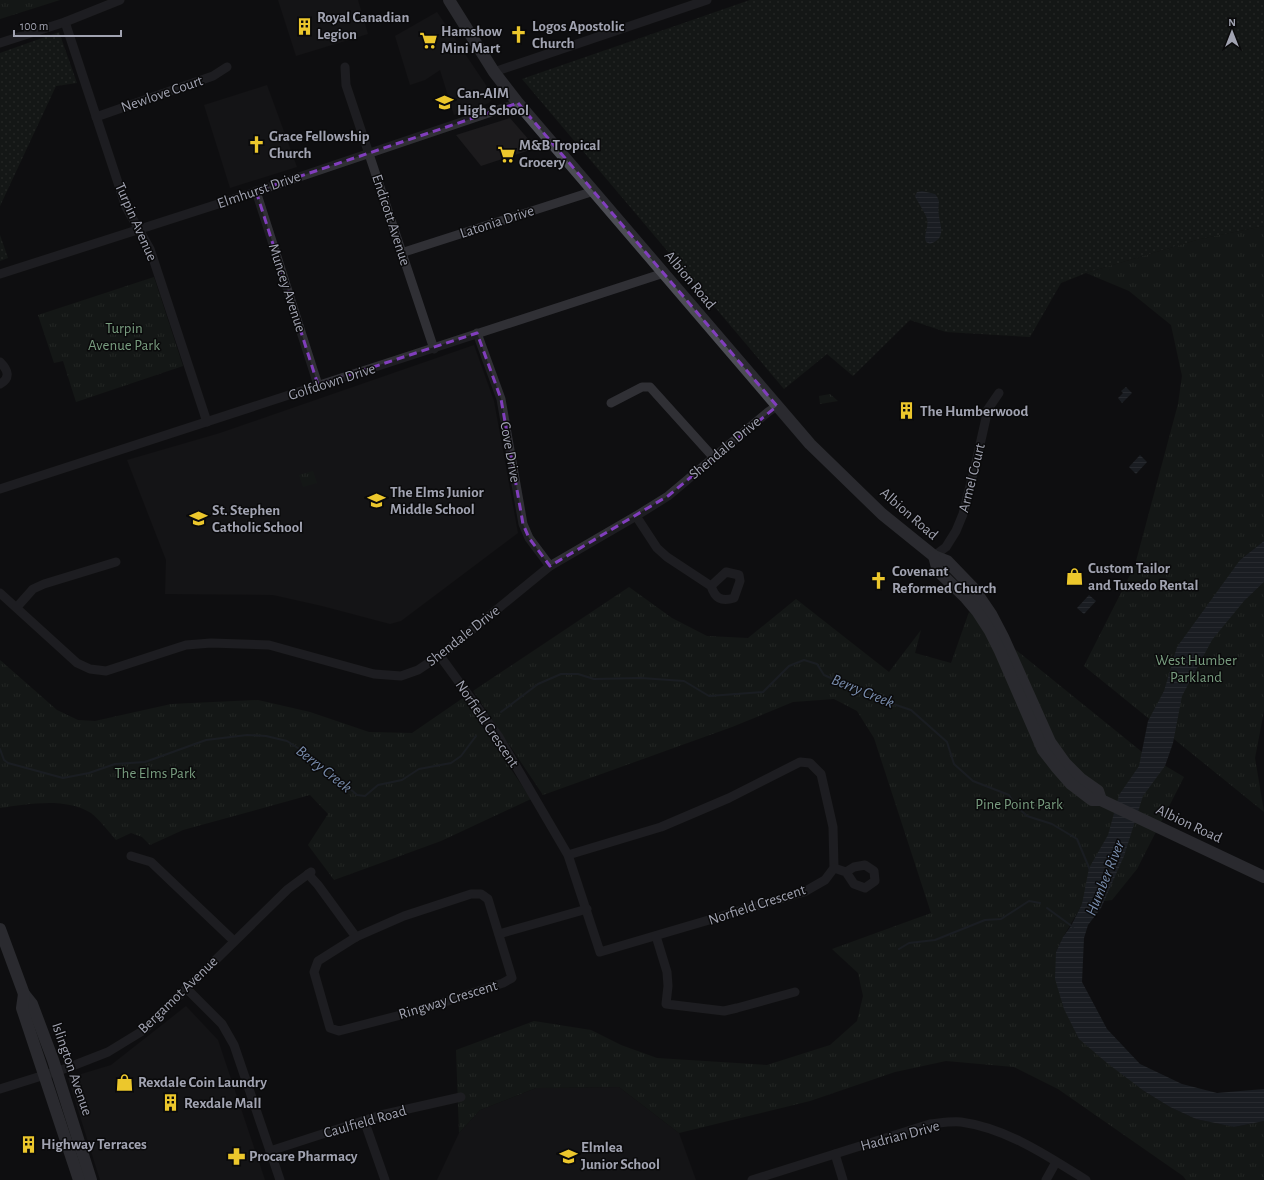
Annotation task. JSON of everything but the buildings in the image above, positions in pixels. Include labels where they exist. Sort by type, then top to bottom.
[{"type":"main road","name":"Albion Road","points":[[449,0],[494,72],[518,103],[810,444],[882,514],[934,556],[947,561],[974,589],[991,614],[1003,637],[1050,742],[1075,774],[1098,791],[1101,800],[1264,877]]},
{"type":"main road","name":"Islington Avenue","points":[[0,928],[24,994],[32,1004],[57,1071],[92,1180]]},
{"type":"main road","name":"Islington Avenue","points":[[24,994],[22,1008],[78,1180]]},
{"type":"street","points":[[0,43],[65,22],[120,0]]},
{"type":"street","points":[[494,72],[708,0]]},
{"type":"street","name":"Turpin Avenue","points":[[65,22],[126,207],[150,249],[207,422]]},
{"type":"street","name":"Endicott Avenue","points":[[344,66],[346,85],[370,152],[401,253],[434,349]]},
{"type":"street","name":"Newlove Court","points":[[96,117],[213,76],[227,67]]},
{"type":"street","name":"Elmhurst Drive","points":[[0,274],[256,191],[518,103]]},
{"type":"street","name":"Muncey Avenue","points":[[256,191],[318,386]]},
{"type":"street","name":"Latonia Drive","points":[[401,253],[594,192]]},
{"type":"street","name":"Golfdown Drive","points":[[0,489],[664,273]]},
{"type":"street","name":"Cove Drive","points":[[477,333],[501,399],[523,524],[529,538],[550,566]]},
{"type":"street","points":[[0,362],[8,373],[6,380],[0,384]]},
{"type":"street","points":[[611,403],[642,387],[650,387],[714,458]]},
{"type":"street","name":"Armel Court","points":[[934,556],[946,547],[956,531],[963,514],[978,458],[988,409],[999,393]]},
{"type":"street","name":"Shendale Drive","points":[[0,594],[17,607],[76,663],[90,669],[106,671],[186,645],[211,643],[270,646],[374,674],[401,676],[418,670],[440,656],[550,566],[668,496],[777,406]]},
{"type":"street","points":[[636,516],[657,548],[667,558],[711,586]]},
{"type":"street","points":[[17,607],[33,589],[44,584],[116,562]]},
{"type":"street","name":"Norfield Crescent","points":[[440,656],[499,737],[568,855],[600,952],[804,892],[825,880],[834,868]]},
{"type":"street","points":[[568,855],[661,827],[729,798],[800,762],[810,763],[821,774],[833,827],[834,868],[846,872]]},
{"type":"street","points":[[131,856],[151,862],[234,942]]},
{"type":"street","name":"Bergamot Avenue","points":[[0,1089],[57,1071],[108,1052],[144,1030],[288,889],[309,873],[356,937]]},
{"type":"street","name":"Ringway Crescent","points":[[471,894],[481,894],[488,899],[499,934],[512,978],[503,983],[441,1004],[339,1031],[330,1028],[314,972],[318,961],[356,937],[404,916],[471,894]]},
{"type":"street","points":[[499,934],[587,909]]},
{"type":"street","points":[[656,936],[667,972],[668,986],[666,1004],[724,1011],[795,992]]},
{"type":"street","points":[[187,989],[222,1024],[234,1045],[280,1180]]},
{"type":"street","name":"Caulfield Road","points":[[270,1151],[364,1120],[461,1097]]},
{"type":"street","points":[[364,1120],[385,1180]]},
{"type":"street","name":"Hadrian Drive","points":[[752,1180],[930,1124],[960,1122],[987,1127],[1022,1142],[1086,1180]]},
{"type":"street","points":[[834,1154],[843,1180]]},
{"type":"street","points":[[1046,1180],[1056,1162]]},
{"type":"highlighted area","points":[[518,103],[777,406],[668,496],[550,566],[529,538],[523,524],[501,399],[477,333],[318,385],[256,191]]},
{"type":"shaded area","points":[[278,0],[358,0],[368,34],[296,56]]},
{"type":"shaded area","points":[[437,12],[494,97],[489,103],[454,115],[440,70],[425,80],[410,85],[395,36]]},
{"type":"shaded area","points":[[267,85],[297,167],[230,188],[204,105]]},
{"type":"shaded area","points":[[510,118],[536,148],[481,166],[456,135]]},
{"type":"shaded area","name":"The Elms Junior Middle School","points":[[474,345],[494,401],[518,533],[401,621],[390,624],[273,595],[165,594],[166,560],[127,460],[220,433]]},
{"type":"shaded area","points":[[186,1006],[218,1040],[265,1180],[100,1180],[68,1078],[111,1065]]},
{"type":"shaded area","name":"Elmlea Junior School","points":[[619,1087],[679,1133],[696,1180],[437,1180],[459,1133],[480,1110],[536,1088]]},
{"type":"green space","points":[[0,0],[60,0],[0,19]]},
{"type":"green space","points":[[750,0],[1264,0],[1264,226],[1200,239],[1086,273],[1061,283],[1030,337],[946,332],[910,320],[853,376],[827,354],[784,389],[522,79]]},
{"type":"green space","points":[[59,32],[77,83],[56,86],[0,206],[0,53]]},
{"type":"green space","name":"West Humber Parkland","points":[[1264,226],[1264,541],[1240,560],[1244,601],[1264,582],[1264,711],[1255,758],[1264,812],[1084,666],[1135,565],[1178,404],[1182,376],[1171,325],[1129,291],[1086,273],[1200,239]]},
{"type":"green space","points":[[0,235],[8,258],[0,261]]},
{"type":"green space","name":"Turpin Avenue Park","points":[[154,277],[183,366],[76,402],[63,361],[54,363],[38,315]]},
{"type":"green space","points":[[830,394],[838,401],[820,404],[819,396]]},
{"type":"green space","points":[[313,471],[317,483],[303,487],[299,475]]},
{"type":"green space","name":"Pine Point Park","points":[[629,587],[672,618],[707,636],[748,638],[796,599],[889,672],[921,630],[915,653],[951,663],[969,612],[1142,752],[1184,777],[1137,869],[1112,900],[1082,904],[1056,952],[1144,1091],[1170,1107],[1196,1119],[1234,1127],[1264,1121],[1264,1180],[1186,1180],[1183,1176],[1058,1089],[1014,1067],[946,1061],[895,1072],[810,1101],[679,1133],[619,1087],[536,1088],[480,1110],[459,1133],[456,1050],[534,1021],[591,1030],[621,1045],[657,1058],[767,1065],[830,1045],[857,1021],[863,996],[858,973],[832,949],[931,913],[874,738],[857,711],[834,699],[793,702],[732,727],[543,795],[473,691]]},
{"type":"green space","name":"The Elms Park","points":[[0,660],[57,710],[78,720],[95,721],[171,704],[258,700],[310,712],[369,732],[412,733],[463,698],[531,799],[441,841],[334,880],[308,845],[328,814],[310,795],[183,830],[150,845],[142,837],[131,833],[116,840],[101,822],[91,813],[81,808],[58,803],[46,803],[0,808]]},
{"type":"water","points":[[922,191],[935,194],[939,202],[941,235],[939,239],[930,244],[926,242],[925,239],[927,219],[915,196],[917,192]]},
{"type":"water","points":[[1126,387],[1132,393],[1122,403],[1118,398],[1123,393],[1121,391]]},
{"type":"water","points":[[1140,455],[1147,462],[1136,474],[1129,467]]},
{"type":"water","name":"Humber River","points":[[1264,541],[1264,582],[1244,601],[1212,640],[1182,696],[1173,743],[1165,766],[1143,796],[1124,856],[1101,908],[1088,925],[1084,938],[1082,982],[1107,1029],[1140,1064],[1182,1084],[1217,1093],[1264,1089],[1264,1121],[1234,1127],[1196,1119],[1170,1107],[1144,1091],[1107,1063],[1079,1039],[1064,1009],[1055,979],[1056,952],[1082,904],[1089,868],[1108,835],[1119,795],[1139,766],[1148,721],[1164,691],[1177,647],[1240,560]]},
{"type":"water","points":[[1089,595],[1096,601],[1084,614],[1077,608]]},
{"type":"waterway","name":"Berry Creek","points":[[501,712],[538,684],[561,674],[578,674],[594,679],[641,678],[684,681],[709,696],[763,692],[789,666],[804,660],[817,664],[824,675],[878,699],[911,710],[947,742],[954,764],[973,781],[1009,795],[1014,804],[1027,816],[1052,824],[1077,839],[1090,870]]},
{"type":"waterway","name":"Berry Creek","points":[[0,749],[4,760],[8,763],[63,778],[89,773],[115,764],[145,762],[206,740],[247,735],[266,736],[287,741],[321,763],[357,795],[365,796],[378,785],[402,780],[419,769],[451,763],[461,756],[476,736]]},
{"type":"waterway","points":[[899,949],[909,943],[935,940],[985,920],[1001,919],[1029,901],[1040,903]]},
{"type":"waterway","points":[[1047,908],[1073,927]]},
{"type":"place","name":"Royal Canadian Legion","points":[[304,26]]},
{"type":"place","name":"Logos Apostolic Church","points":[[519,35]]},
{"type":"place","name":"Hamshow Mini Mart","points":[[428,40]]},
{"type":"place","name":"Can-AIM High School","points":[[444,102]]},
{"type":"place","name":"Grace Fellowship Church","points":[[256,145]]},
{"type":"place","name":"M&B Tropical Grocery","points":[[506,154]]},
{"type":"place","name":"The Humberwood","points":[[907,411]]},
{"type":"place","name":"The Elms Junior Middle School","points":[[377,501]]},
{"type":"place","name":"St. Stephen Catholic School","points":[[199,519]]},
{"type":"place","name":"Custom Tailor and Tuxedo Rental","points":[[1075,577]]},
{"type":"place","name":"Covenant Reformed Church","points":[[879,580]]},
{"type":"place","name":"Rexdale Coin Laundry","points":[[125,1082]]},
{"type":"place","name":"Rexdale Mall","points":[[171,1103]]},
{"type":"place","name":"Highway Terraces","points":[[28,1144]]},
{"type":"place","name":"Procare Pharmacy","points":[[236,1156]]},
{"type":"place","name":"Elmlea Junior School","points":[[568,1156]]}]
